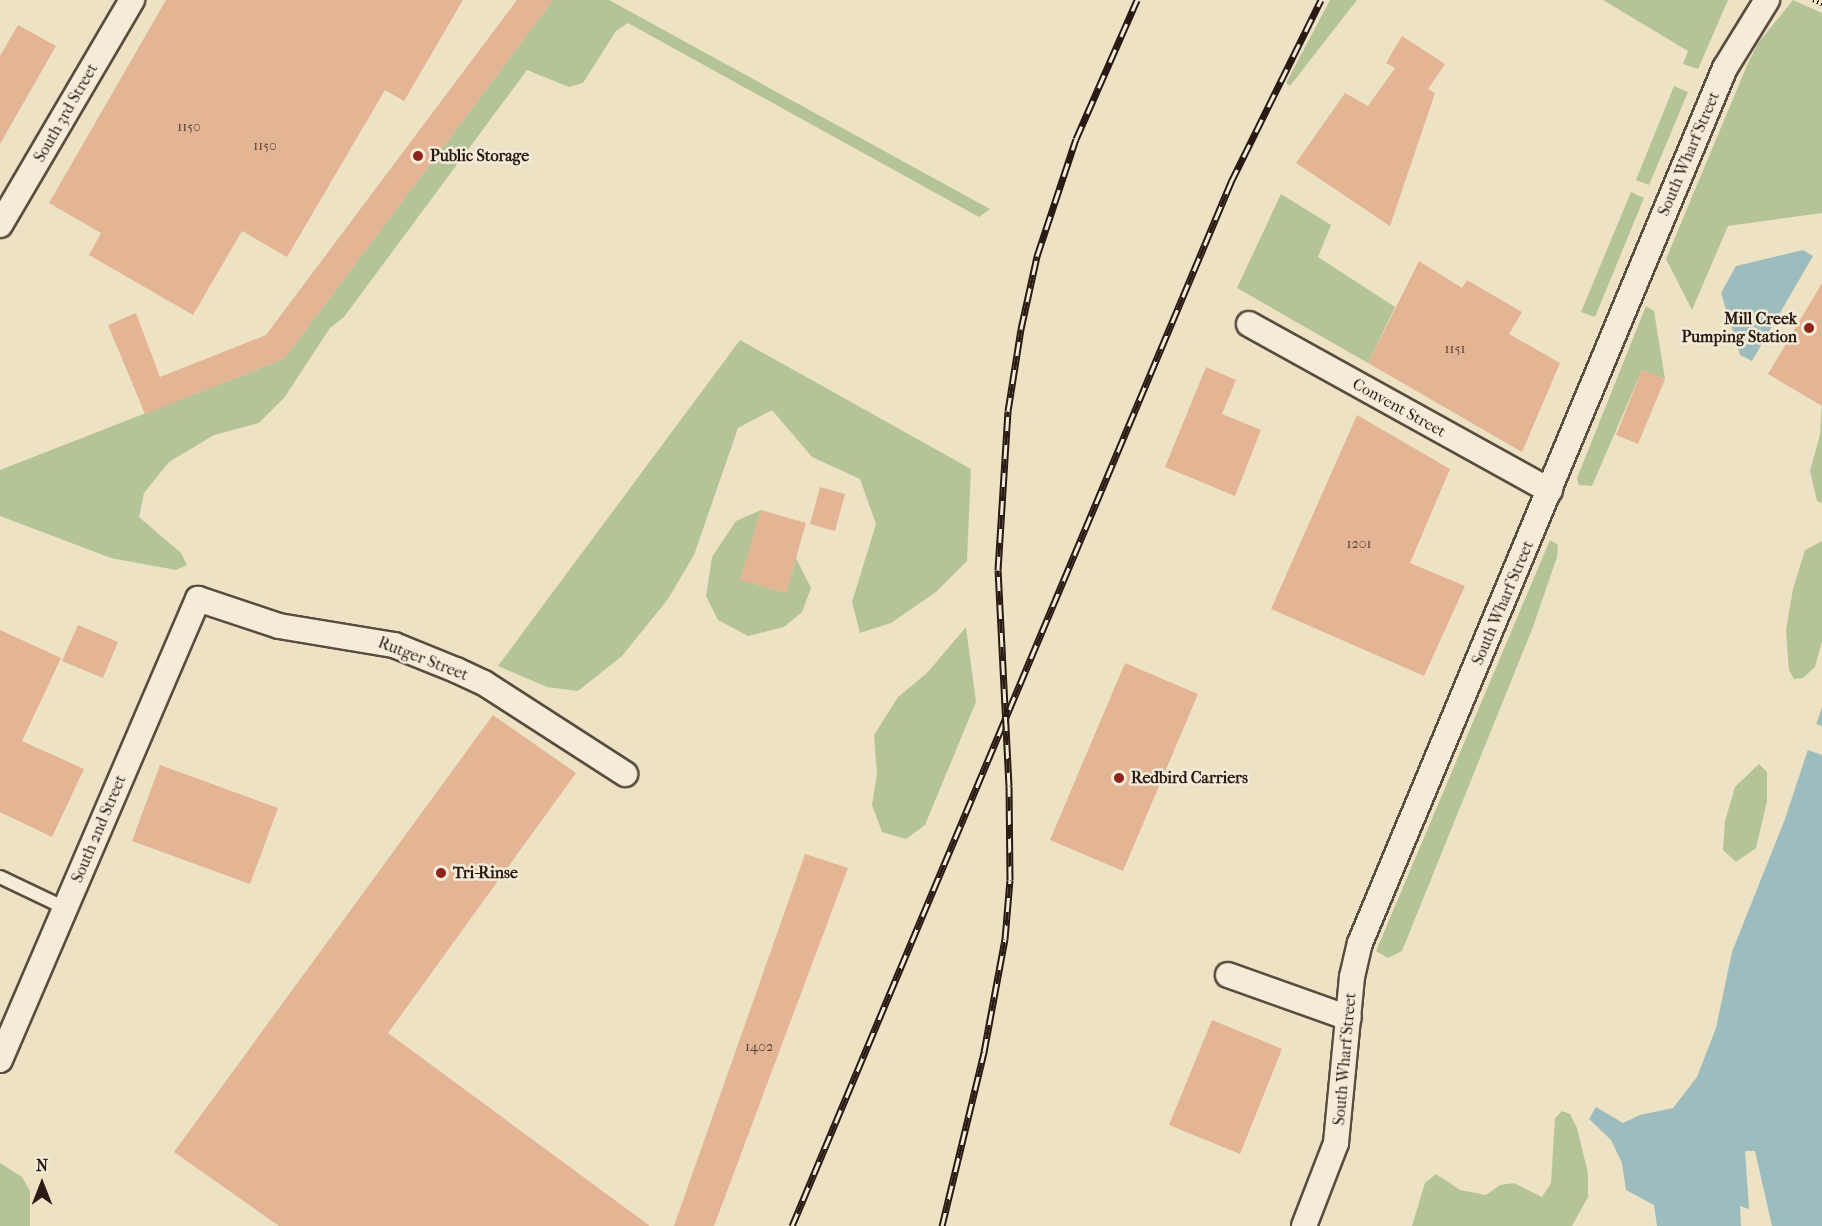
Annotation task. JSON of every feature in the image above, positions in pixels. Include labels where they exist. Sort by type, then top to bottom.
[{"type":"street","name":"South 3rd Street","points":[[0,225],[132,0]]},
{"type":"street","name":"South Wharf Street","points":[[1304,1226],[1336,1143],[1359,943],[1725,68],[1767,0]]},
{"type":"street","name":"Convent Street","points":[[1249,324],[1550,491]]},
{"type":"street","name":"Rutger Street","points":[[198,599],[279,626],[394,645],[484,683],[625,774]]},
{"type":"street","name":"South 2nd Street","points":[[0,1060],[198,599]]},
{"type":"street","points":[[1228,975],[1349,1018]]},
{"type":"lane","points":[[0,878],[65,908]]},
{"type":"path","points":[[1813,0],[1822,4]]},
{"type":"green space","points":[[553,0],[609,0],[990,209],[979,217],[628,23],[616,31],[583,83],[569,87],[527,70],[344,317],[330,328],[284,398],[259,423],[214,435],[169,462],[144,493],[139,517],[181,553],[187,565],[176,570],[111,558],[0,516],[0,470],[284,359]]},
{"type":"green space","points":[[1330,0],[1357,0],[1290,86],[1286,83]]},
{"type":"green space","points":[[1603,0],[1728,0],[1698,69],[1683,64],[1688,51]]},
{"type":"green space","points":[[1793,0],[1822,13],[1822,213],[1728,226],[1692,310],[1666,259],[1748,63],[1758,43]]},
{"type":"green space","points":[[1674,86],[1688,92],[1649,185],[1636,180]]},
{"type":"green space","points":[[1631,192],[1644,198],[1595,317],[1581,312]]},
{"type":"green space","points":[[1281,194],[1331,225],[1318,257],[1395,307],[1368,363],[1237,288]]},
{"type":"green space","points":[[1646,306],[1654,311],[1665,379],[1642,370],[1592,486],[1579,485],[1577,478]]},
{"type":"green space","points":[[740,340],[971,469],[967,561],[936,592],[891,623],[860,633],[852,602],[876,524],[860,479],[812,457],[772,410],[738,428],[694,555],[668,599],[622,656],[578,691],[547,687],[498,666]]},
{"type":"green space","points":[[1822,402],[1822,503],[1817,501],[1810,471],[1820,435]]},
{"type":"green space","points":[[761,510],[741,580],[786,593],[796,558],[811,588],[802,612],[784,627],[748,636],[718,620],[706,596],[712,557],[736,521]]},
{"type":"green space","points":[[1550,540],[1558,545],[1557,557],[1533,627],[1402,951],[1388,958],[1376,951]]},
{"type":"green space","points":[[1822,541],[1822,641],[1815,667],[1803,678],[1794,679],[1789,670],[1786,630],[1793,589],[1805,550]]},
{"type":"green space","points":[[966,627],[976,702],[925,825],[906,839],[882,832],[872,805],[877,773],[874,735],[898,697],[927,673]]},
{"type":"green space","points":[[1759,764],[1767,772],[1767,801],[1756,848],[1736,862],[1723,850],[1725,821],[1735,787]]},
{"type":"green space","points":[[1562,1111],[1570,1114],[1577,1128],[1588,1173],[1588,1197],[1572,1226],[1412,1226],[1425,1183],[1436,1174],[1460,1190],[1486,1195],[1500,1185],[1514,1183],[1542,1197],[1551,1183],[1555,1118]]},
{"type":"green space","points":[[0,1163],[22,1177],[30,1191],[30,1226],[0,1226]]},
{"type":"water","points":[[1803,250],[1813,256],[1752,361],[1740,355],[1721,293],[1736,266]]},
{"type":"water","points":[[1822,707],[1822,1226],[1772,1226],[1755,1151],[1745,1151],[1749,1209],[1740,1206],[1741,1226],[1657,1226],[1654,1205],[1626,1190],[1622,1163],[1611,1140],[1589,1119],[1596,1107],[1623,1123],[1640,1115],[1673,1108],[1697,1077],[1716,1028],[1732,952],[1785,819]]},
{"type":"pier","points":[[1814,723],[1822,726],[1822,755],[1805,749]]},
{"type":"building","points":[[166,0],[463,0],[404,101],[385,90],[287,257],[242,231],[193,315],[89,255],[101,233],[49,203]]},
{"type":"building","name":"Public Storage","points":[[517,0],[553,0],[284,359],[145,414],[108,325],[136,313],[160,377],[266,335]]},
{"type":"building","points":[[18,25],[56,46],[0,144],[0,56]]},
{"type":"building","points":[[1402,36],[1445,64],[1428,89],[1435,93],[1390,226],[1296,163],[1345,93],[1368,106],[1395,68],[1386,63]]},
{"type":"building","points":[[1419,261],[1462,288],[1467,280],[1522,312],[1509,334],[1560,363],[1522,452],[1368,363]]},
{"type":"building","name":"Mill Creek Pumping Station","points":[[1822,283],[1822,406],[1768,374]]},
{"type":"building","points":[[1206,367],[1236,380],[1222,414],[1261,430],[1235,496],[1165,467]]},
{"type":"building","points":[[1642,370],[1665,379],[1638,444],[1616,435]]},
{"type":"building","points":[[1357,415],[1450,469],[1410,563],[1465,586],[1424,676],[1271,609]]},
{"type":"building","points":[[820,487],[845,494],[835,531],[810,524]]},
{"type":"building","points":[[761,510],[806,523],[786,593],[740,580]]},
{"type":"building","points":[[78,625],[118,642],[103,678],[62,661]]},
{"type":"building","points":[[0,630],[61,658],[22,741],[84,769],[52,837],[0,812]]},
{"type":"building","name":"Redbird Carriers","points":[[1125,663],[1198,694],[1123,871],[1050,840]]},
{"type":"building","name":"Tri-Rinse","points":[[493,715],[576,773],[388,1033],[650,1226],[279,1226],[174,1152]]},
{"type":"building","points":[[160,765],[278,808],[250,884],[132,841]]},
{"type":"building","points":[[805,854],[848,868],[714,1226],[674,1226]]},
{"type":"building","points":[[1212,1020],[1282,1049],[1240,1154],[1169,1125]]},
{"type":"railway","points":[[942,1226],[984,1052],[1005,939],[1010,880],[1009,786],[998,570],[1008,411],[1021,329],[1037,256],[1076,139],[1137,0]]},
{"type":"railway","points":[[792,1226],[1231,182],[1321,0]]},
{"type":"place","name":"Public Storage","points":[[418,156]]},
{"type":"place","name":"Mill Creek Pumping Station","points":[[1809,328]]},
{"type":"place","name":"Redbird Carriers","points":[[1119,778]]},
{"type":"place","name":"Tri-Rinse","points":[[441,873]]}]
